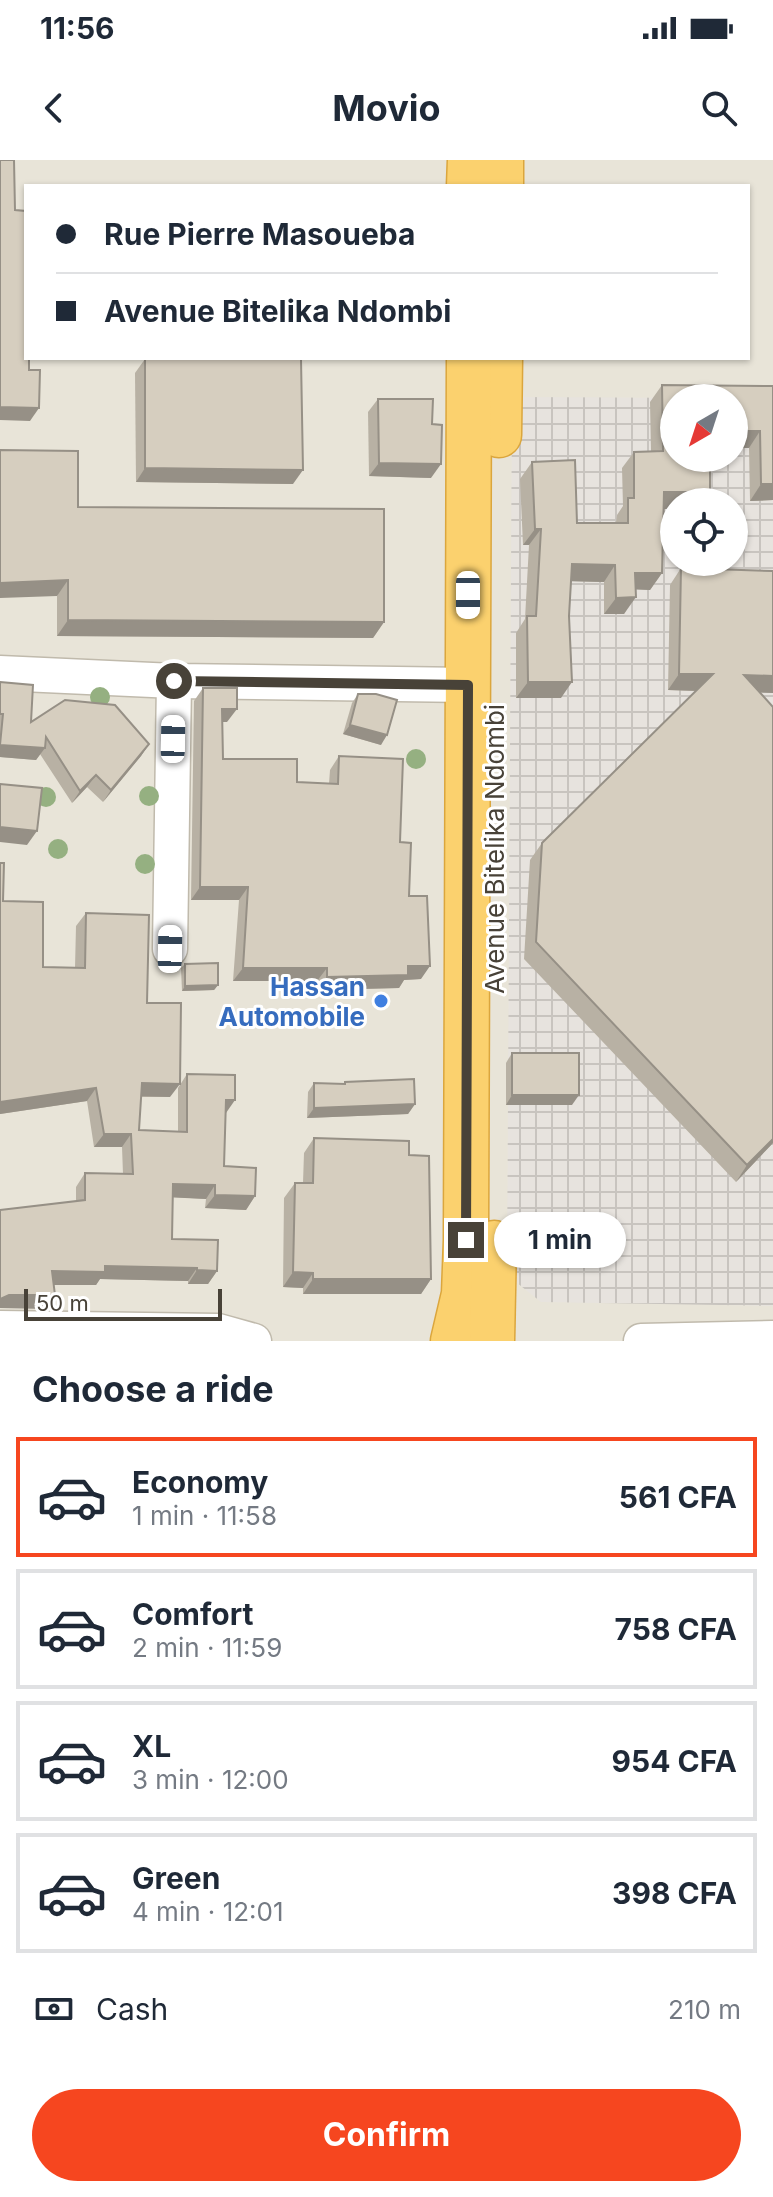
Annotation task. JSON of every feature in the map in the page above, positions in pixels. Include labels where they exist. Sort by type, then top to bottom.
[{"type":"highway","points":[[469,184],[470,160]]},
{"type":"highway","points":[[501,160],[501,184]]},
{"type":"highway","name":"Avenue Bitelika Ndombi","points":[[453,1341],[464,1294],[466,1240],[469,360]]},
{"type":"highway","name":"Avenue Bitelika Ndombi","points":[[492,1341],[494,687],[500,360]]},
{"type":"street","points":[[0,673],[174,681],[468,685]]},
{"type":"street","points":[[170,949],[174,681]]},
{"type":"street","points":[[0,1328],[218,1336],[254,1341]]},
{"type":"street","points":[[641,1341],[773,1338]]},
{"type":"shaded area","points":[[0,160],[773,160],[773,1341],[0,1341]]},
{"type":"shaded area","points":[[512,397],[660,398],[660,472],[748,472],[748,398],[773,398],[773,1306],[541,1302],[507,1275]]},
{"type":"building","points":[[0,160],[14,160],[15,210],[24,211],[24,360],[29,360],[29,370],[40,370],[39,408],[0,407]]},
{"type":"building","points":[[145,360],[301,360],[303,470],[145,468]]},
{"type":"building","points":[[748,386],[773,386],[773,484],[761,484],[760,431],[748,431]]},
{"type":"building","points":[[378,399],[433,399],[432,424],[442,425],[441,464],[379,463]]},
{"type":"building","points":[[0,450],[78,451],[78,507],[384,509],[384,622],[68,620],[68,580],[0,583]]},
{"type":"building","points":[[660,451],[660,472],[710,472],[710,488],[660,488],[660,573],[635,573],[636,597],[616,598],[615,565],[572,564],[569,616],[572,682],[528,682],[527,616],[536,616],[541,529],[535,529],[532,462],[575,460],[577,523],[628,523],[628,498],[634,498],[634,452]]},
{"type":"building","points":[[748,570],[773,571],[773,676],[744,675],[773,707],[773,1139],[747,1165],[536,942],[542,843],[713,674],[679,674],[681,576],[748,576]]},
{"type":"building","points":[[0,682],[33,685],[31,722],[65,700],[115,705],[149,744],[111,790],[96,775],[80,791],[46,737],[45,748],[0,745],[3,714],[0,714]]},
{"type":"building","points":[[203,688],[237,688],[237,709],[222,709],[223,759],[297,759],[297,782],[338,784],[339,756],[403,759],[400,842],[411,843],[409,896],[427,896],[430,966],[408,966],[408,975],[327,977],[327,968],[243,968],[248,887],[200,887]]},
{"type":"building","points":[[358,694],[376,694],[397,700],[387,735],[350,725]]},
{"type":"building","points":[[0,784],[42,788],[37,831],[0,827]]},
{"type":"building","points":[[0,863],[4,863],[3,901],[43,902],[43,967],[85,968],[86,913],[149,915],[147,1003],[181,1003],[180,1084],[142,1083],[139,1130],[187,1132],[187,1074],[235,1075],[235,1100],[226,1100],[224,1166],[256,1168],[255,1196],[215,1195],[215,1185],[173,1184],[172,1239],[218,1240],[217,1271],[105,1266],[105,1272],[52,1271],[55,1295],[9,1295],[0,1299],[0,1210],[85,1200],[85,1173],[133,1174],[131,1134],[104,1134],[96,1088],[0,1102]]},
{"type":"building","points":[[218,963],[218,985],[185,986],[185,964]]},
{"type":"building","points":[[512,1053],[579,1053],[579,1095],[512,1095]]},
{"type":"building","points":[[414,1079],[415,1104],[314,1108],[314,1083]]},
{"type":"building","points":[[314,1138],[409,1141],[409,1155],[429,1156],[431,1279],[313,1279],[313,1273],[293,1272],[295,1183],[313,1183]]},
{"type":"place","name":"Hassan Automobile","points":[[381,1001]]},
{"type":"route","points":[[174,681],[468,685],[466,1240]]}]
